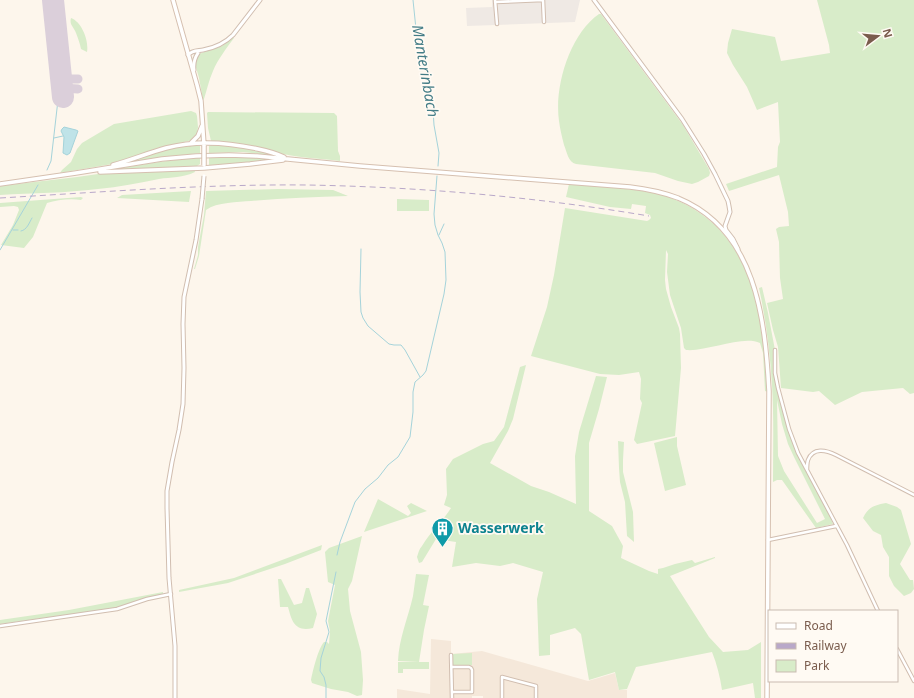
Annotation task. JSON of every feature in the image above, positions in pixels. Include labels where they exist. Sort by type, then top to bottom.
[{"type":"main road","points":[[172,0],[201,101],[204,167]]},
{"type":"main road","points":[[190,144],[198,136],[203,122]]},
{"type":"main road","points":[[94,170],[165,148],[190,144],[241,145],[289,159]]},
{"type":"main road","points":[[0,184],[162,159],[196,156],[243,155],[367,167],[630,187],[647,189],[678,198],[691,204],[704,213],[722,230],[739,252],[750,274],[759,305],[764,330],[769,391],[767,698]]},
{"type":"main road","points":[[76,173],[204,167],[294,160]]},
{"type":"street","points":[[188,54],[194,51],[217,46],[233,36],[260,0]]},
{"type":"street","points":[[497,24],[495,1],[543,0],[544,22]]},
{"type":"street","points":[[594,0],[682,119],[708,162],[728,201],[730,212],[725,226],[739,252]]},
{"type":"street","points":[[186,46],[191,51],[194,51]]},
{"type":"street","points":[[188,54],[191,55],[203,50]]},
{"type":"street","points":[[195,77],[193,63],[198,53]]},
{"type":"street","points":[[175,698],[174,630],[167,525],[167,491],[183,404],[184,297],[196,240],[202,199],[204,167]]},
{"type":"street","points":[[775,350],[776,380],[789,429],[798,454],[846,545],[878,610]]},
{"type":"street","points":[[807,472],[807,461],[811,455],[817,451],[824,450],[914,495]]},
{"type":"street","points":[[768,540],[836,526]]},
{"type":"street","points":[[0,626],[108,611],[147,599],[171,594]]},
{"type":"street","points":[[898,651],[914,681]]},
{"type":"street","points":[[451,655],[452,698]]},
{"type":"street","points":[[452,667],[469,667],[472,670],[472,692],[452,692]]},
{"type":"street","points":[[502,698],[502,677],[536,686],[536,698]]},
{"type":"shaded area","points":[[492,0],[580,0],[575,22],[467,26],[466,8],[492,7]]},
{"type":"shaded area","points":[[431,639],[451,641],[451,654],[482,651],[588,681],[615,673],[619,690],[627,690],[627,698],[483,698],[483,696],[472,696],[472,698],[397,698],[397,689],[430,694]]},
{"type":"green space","points":[[817,0],[914,0],[914,393],[910,394],[903,388],[862,392],[835,405],[819,391],[813,392],[781,388],[778,347],[767,303],[783,299],[780,278],[779,242],[776,229],[779,227],[789,226],[788,212],[779,175],[729,191],[726,184],[777,167],[778,147],[780,142],[778,102],[757,110],[747,87],[727,53],[732,29],[775,37],[781,61],[830,53]]},
{"type":"green space","points":[[601,14],[683,125],[709,169],[709,176],[692,184],[655,173],[576,164],[569,159],[560,130],[559,121],[559,92],[562,77],[572,47],[589,23]]},
{"type":"green space","points":[[71,18],[78,23],[84,32],[87,43],[87,52],[81,49],[76,33],[71,24]]},
{"type":"green space","points":[[233,38],[215,67],[203,100],[195,60],[199,54],[222,46]]},
{"type":"green space","points":[[191,111],[196,113],[198,127],[197,134],[192,140],[155,149],[118,163],[60,173],[71,162],[77,149],[82,143],[114,124]]},
{"type":"green space","points":[[208,112],[334,113],[337,116],[338,151],[340,161],[291,156],[211,141],[208,128]]},
{"type":"green space","points":[[212,144],[245,148],[278,156],[243,152],[209,153],[209,146]]},
{"type":"green space","points":[[188,145],[200,145],[200,153],[124,164],[160,151]]},
{"type":"green space","points":[[200,157],[200,164],[197,166],[137,170],[114,169],[159,162]]},
{"type":"green space","points":[[209,157],[275,159],[250,163],[209,165]]},
{"type":"green space","points":[[194,169],[195,172],[186,175],[114,187],[0,195],[0,186],[112,172],[129,173]]},
{"type":"green space","points":[[569,184],[638,190],[665,196],[699,212],[720,231],[737,253],[749,278],[757,305],[762,333],[768,392],[765,391],[763,353],[760,343],[744,341],[704,349],[686,350],[684,348],[681,328],[670,295],[667,272],[668,254],[666,250],[666,289],[680,334],[681,368],[675,436],[637,444],[634,440],[642,403],[640,399],[641,379],[639,372],[619,375],[600,374],[531,356],[547,307],[565,208],[647,221],[651,218],[650,215],[645,213],[646,206],[632,204],[631,209],[610,207],[566,197]]},
{"type":"green space","points":[[278,189],[333,190],[348,196],[287,198],[234,202],[211,207],[206,210],[199,256],[194,269],[198,255],[206,191]]},
{"type":"green space","points":[[191,191],[189,202],[117,198],[122,195]]},
{"type":"green space","points":[[83,198],[81,200],[72,199],[47,203],[33,237],[24,248],[1,245],[13,225],[19,210],[18,207],[14,206],[0,207],[0,203]]},
{"type":"green space","points":[[397,199],[429,200],[429,211],[397,211]]},
{"type":"green space","points":[[762,287],[768,313],[775,350],[775,373],[789,429],[801,461],[833,524],[816,528],[782,480],[773,482],[773,409],[771,373],[766,324],[759,288]],"holes":[[[777,400],[788,444],[825,519],[817,523],[784,471],[778,456]]]},
{"type":"green space","points":[[526,365],[513,419],[490,463],[531,486],[576,504],[575,456],[579,432],[596,376],[607,377],[589,443],[589,511],[612,526],[623,546],[621,558],[649,571],[658,574],[658,569],[692,560],[695,563],[715,557],[670,576],[709,637],[723,652],[748,650],[761,642],[761,698],[755,698],[753,683],[722,690],[712,652],[636,667],[627,689],[619,690],[615,672],[589,680],[581,634],[575,628],[550,635],[550,655],[539,656],[537,599],[543,572],[513,563],[500,566],[476,563],[452,567],[456,542],[436,539],[422,562],[419,563],[417,557],[420,549],[451,508],[444,505],[447,495],[446,469],[453,459],[483,444],[494,441],[504,427],[520,367]]},
{"type":"green space","points":[[677,437],[677,446],[686,485],[665,491],[654,443]]},
{"type":"green space","points":[[618,441],[624,442],[623,472],[633,512],[634,542],[627,536],[625,502],[620,482]]},
{"type":"green space","points":[[378,499],[408,516],[411,513],[407,506],[411,503],[427,511],[364,532]]},
{"type":"green space","points":[[886,503],[901,510],[911,544],[900,564],[910,580],[913,580],[914,589],[911,593],[904,596],[894,586],[889,576],[889,557],[883,547],[881,535],[873,531],[863,518],[867,511],[872,507]]},
{"type":"green space","points":[[362,536],[352,581],[348,589],[350,611],[361,652],[363,680],[362,695],[357,696],[348,692],[331,689],[312,683],[311,680],[316,660],[322,645],[324,642],[329,644],[330,631],[328,621],[335,585],[328,582],[325,552],[329,548]]},
{"type":"green space","points":[[322,545],[321,550],[228,583],[179,592],[179,590],[234,578]]},
{"type":"green space","points":[[416,574],[429,575],[423,605],[429,606],[419,662],[398,661],[402,636],[413,596]]},
{"type":"green space","points":[[278,579],[281,579],[294,605],[302,603],[306,588],[309,588],[317,614],[313,628],[302,629],[298,627],[295,625],[291,617],[288,607],[280,607]]},
{"type":"green space","points":[[163,592],[163,594],[114,608],[0,624],[0,620],[69,610]]},
{"type":"green space","points":[[472,653],[472,665],[453,666],[453,654]]},
{"type":"green space","points":[[398,662],[429,662],[429,669],[403,669],[403,673],[398,673]]},
{"type":"water","points":[[64,127],[78,131],[70,153],[67,155],[63,153],[64,137],[61,131]]},
{"type":"waterway","name":"Manterinbach","points":[[413,0],[419,45],[432,95],[434,125],[439,153],[438,166]]},
{"type":"waterway","points":[[47,170],[51,161],[58,100]]},
{"type":"waterway","points":[[54,138],[63,136]]},
{"type":"waterway","name":"Manterinbach","points":[[337,555],[340,542],[355,502],[365,489],[378,478],[388,465],[398,457],[410,437],[415,382],[426,371],[446,280],[445,252],[435,225],[434,214],[437,176]]},
{"type":"waterway","points":[[0,250],[38,185]]},
{"type":"waterway","points":[[21,231],[26,228],[32,218]]},
{"type":"waterway","points":[[439,235],[444,224]]},
{"type":"waterway","points":[[13,230],[18,230]]},
{"type":"waterway","points":[[361,249],[360,292],[361,312],[363,318],[368,326],[389,344],[401,345],[420,377]]},
{"type":"waterway","name":"Manterinbach","points":[[326,698],[326,685],[324,677],[320,671],[321,658],[329,632],[326,621],[336,572]]},
{"type":"taxiway","points":[[61,79],[78,79]]},
{"type":"taxiway","points":[[62,88],[78,89]]},
{"type":"runway","points":[[53,0],[63,97]]},
{"type":"railway","points":[[0,198],[230,186],[350,186],[521,198],[649,216]]},
{"type":"place","name":"Wasserwerk","points":[[442,548]]}]
